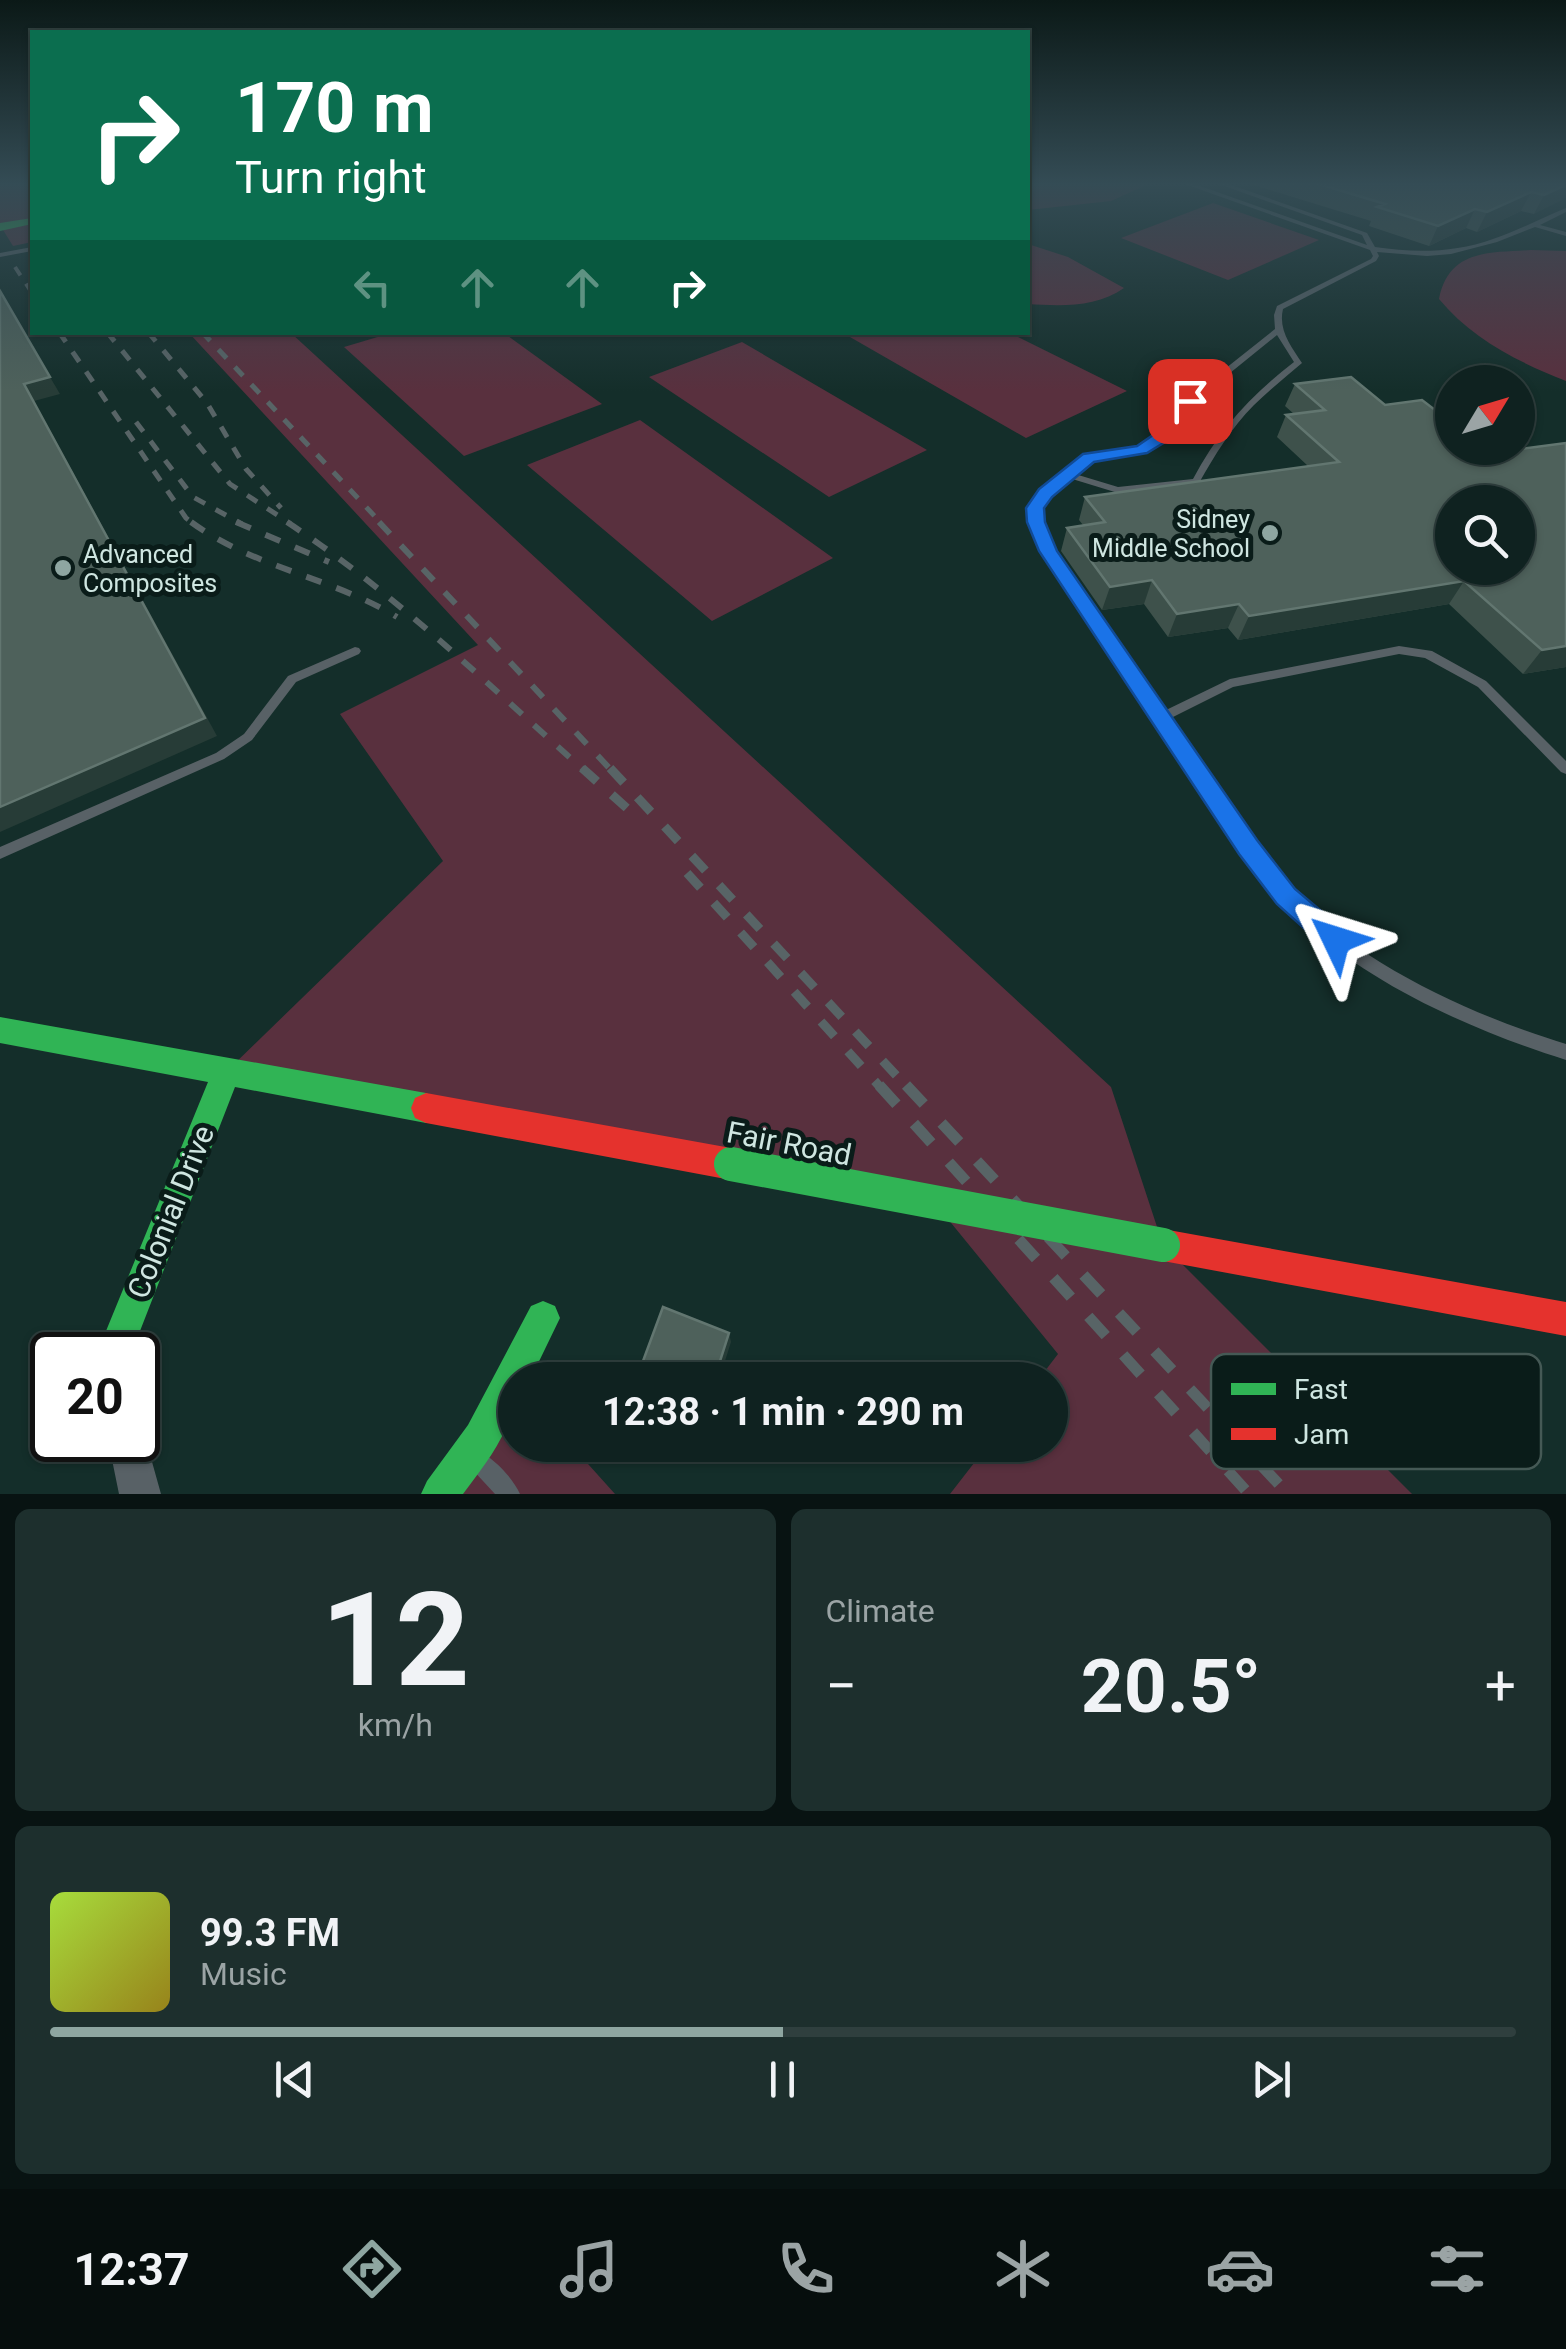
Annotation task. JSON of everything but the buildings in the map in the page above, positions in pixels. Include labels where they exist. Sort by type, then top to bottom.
[{"type":"main road","name":"Fair Road","points":[[0,1030],[1566,1319]]},
{"type":"main road","name":"Colonial Drive","points":[[123,1332],[228,1071]]},
{"type":"main road","points":[[440,1494],[470,1452],[543,1318]]},
{"type":"street","points":[[133,1462],[140,1494]]},
{"type":"lane","points":[[1069,474],[1118,490],[1196,481],[1230,422],[1259,392],[1298,364],[1278,330],[1276,315],[1280,308],[1374,260],[1373,252]]},
{"type":"lane","points":[[1389,252],[1464,252]]},
{"type":"lane","points":[[1278,330],[1190,401],[1159,438],[1141,450],[1089,458],[1046,493],[1035,508],[1036,522],[1048,551],[1286,896],[1336,940],[1486,1024],[1566,1052]]},
{"type":"lane","points":[[1161,718],[1230,683],[1399,650],[1428,654],[1482,684],[1566,768]]},
{"type":"lane","points":[[0,852],[220,756],[248,737],[292,679],[355,651]]},
{"type":"lane","points":[[470,1452],[509,1494]]},
{"type":"shaded area","points":[[1030,252],[1068,257],[1124,288],[1102,299],[1065,305],[1030,304]]},
{"type":"shaded area","points":[[1156,252],[1292,252],[1228,280]]},
{"type":"shaded area","points":[[1512,252],[1566,252],[1566,381],[1497,348],[1466,326],[1439,299],[1452,271],[1473,257]]},
{"type":"shaded area","points":[[191,335],[293,335],[1111,1087],[1163,1245],[1272,1354],[1211,1354],[1211,1469],[1387,1469],[1412,1494],[950,1494],[975,1462],[1068,1462],[1068,1362],[1052,1362],[1058,1354],[934,1202],[227,1071],[443,861],[340,714],[478,645]]},
{"type":"shaded area","points":[[384,335],[507,335],[602,404],[464,456],[344,347]]},
{"type":"shaded area","points":[[846,335],[1014,335],[1127,391],[1026,438]]},
{"type":"shaded area","points":[[742,342],[927,450],[829,497],[649,377]]},
{"type":"shaded area","points":[[640,420],[833,558],[712,621],[527,465]]},
{"type":"shaded area","points":[[498,1414],[498,1462],[586,1462],[615,1494],[455,1494]]},
{"type":"railway","points":[[15,267],[30,290]]},
{"type":"railway","points":[[61,335],[186,518],[194,524]]},
{"type":"railway","points":[[109,335],[230,484],[291,524]]},
{"type":"railway","points":[[150,335],[207,403],[246,469],[281,508]]},
{"type":"railway","points":[[205,335],[382,524]]},
{"type":"railway","points":[[136,422],[193,497],[242,524]]},
{"type":"railway","points":[[236,522],[329,562]]},
{"type":"railway","points":[[287,522],[403,609],[585,771]]},
{"type":"railway","points":[[379,522],[612,771]]},
{"type":"railway","points":[[194,524],[240,551],[346,592],[397,617]]},
{"type":"railway","points":[[582,768],[639,819]]},
{"type":"railway","points":[[610,768],[908,1088]]},
{"type":"railway","points":[[687,873],[881,1088]]},
{"type":"railway","points":[[879,1085],[1211,1452]]},
{"type":"railway","points":[[906,1085],[1211,1412]]},
{"type":"railway","points":[[1226,1469],[1249,1494]]},
{"type":"railway","points":[[1265,1469],[1288,1494]]},
{"type":"traffic: fast","points":[[0,1030],[426,1108]]},
{"type":"traffic: fast","points":[[123,1332],[227,1071]]},
{"type":"traffic: fast","points":[[731,1164],[1163,1245]]},
{"type":"traffic: fast","points":[[440,1494],[481,1438],[543,1318]]},
{"type":"traffic: jam","points":[[426,1108],[731,1164]]},
{"type":"traffic: jam","points":[[1163,1245],[1566,1319]]},
{"type":"place","name":"Sidney Middle School","points":[[1270,533]]},
{"type":"place","name":"Advanced Composites","points":[[63,568]]},
{"type":"route","points":[[1190,401],[1159,438],[1141,450],[1089,458],[1046,493],[1035,508],[1036,522],[1048,551],[1248,847],[1286,896],[1336,940]]}]
